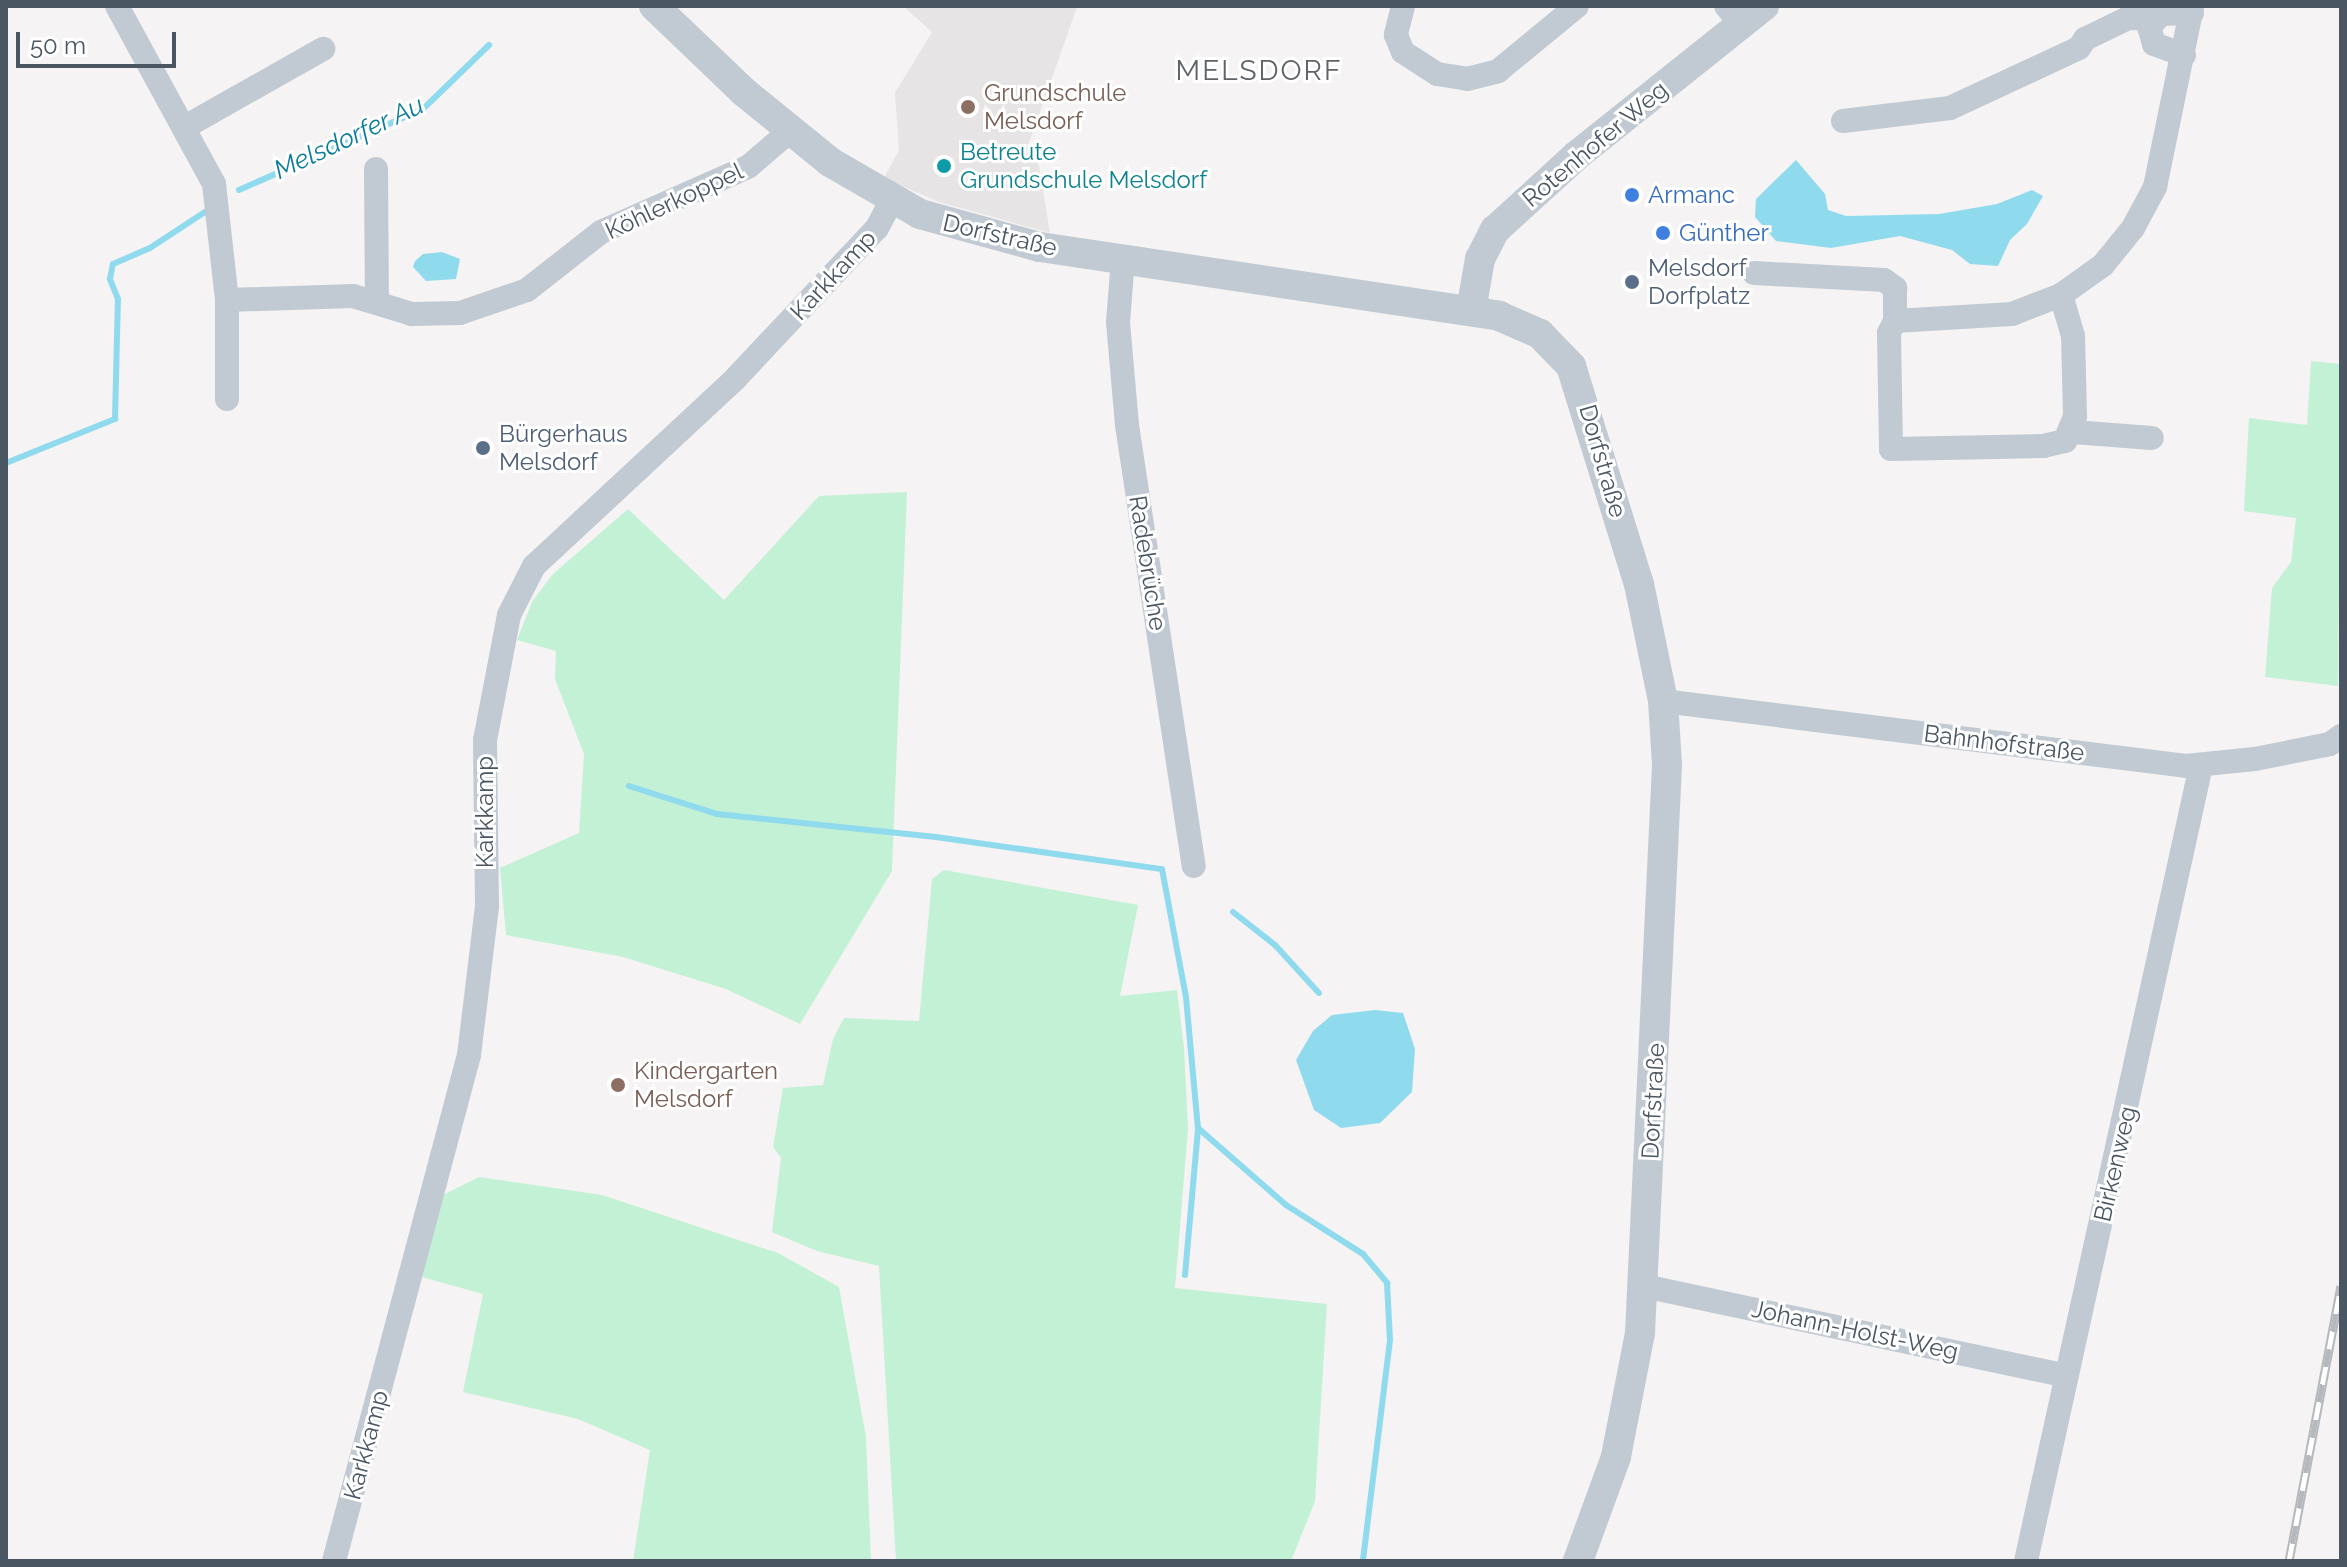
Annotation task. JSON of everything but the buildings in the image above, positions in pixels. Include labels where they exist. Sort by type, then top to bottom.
[{"type":"street","points":[[117,6],[185,127],[217,196],[227,300],[227,399]]},
{"type":"street","name":"Dorfstraße","points":[[654,6],[790,131],[892,200],[953,227],[1123,259],[1471,311],[1531,329],[1576,374],[1639,584],[1663,701],[1667,805],[1644,1286],[1631,1396],[1616,1457],[1578,1561]]},
{"type":"street","points":[[1403,6],[1396,35],[1403,52],[1437,74],[1467,79],[1498,71],[1577,6]]},
{"type":"street","points":[[1843,121],[1950,108],[2079,48],[2085,39],[2128,18],[2153,19],[2172,12],[2192,10],[2165,152],[2146,207],[2103,265],[2061,295],[1992,317],[1895,321]]},
{"type":"street","name":"Rotenhofer Weg","points":[[1471,311],[1480,259],[1495,230],[1744,12]]},
{"type":"street","points":[[2153,19],[2149,36],[2154,44],[2184,55]]},
{"type":"street","points":[[185,127],[323,49]]},
{"type":"street","name":"Köhlerkoppel","points":[[227,300],[353,296],[432,316],[527,290],[601,232],[748,167],[790,131]]},
{"type":"street","points":[[376,169],[377,300]]},
{"type":"street","name":"Karkkamp","points":[[334,1561],[469,1055],[487,906],[485,740],[509,615],[534,566],[735,379],[877,228],[892,200]]},
{"type":"street","name":"Radebrüche","points":[[1123,259],[1118,322],[1127,425],[1194,866]]},
{"type":"street","points":[[1754,273],[1891,283],[1895,321],[1889,333],[1891,449],[2043,446],[2065,441],[2073,432],[2073,336],[2061,295]]},
{"type":"street","points":[[2073,432],[2152,438]]},
{"type":"street","name":"Bahnhofstraße","points":[[1663,701],[2201,766],[2330,744],[2341,736]]},
{"type":"street","name":"Birkenweg","points":[[2026,1561],[2201,766]]},
{"type":"street","name":"Johann-Holst-Weg","points":[[1644,1286],[2067,1376]]},
{"type":"shaded area","name":"Grundschule Melsdorf","points":[[903,6],[1077,7],[1028,146],[1039,166],[1050,233],[939,202],[884,178],[899,150],[895,93],[932,32]]},
{"type":"green space","points":[[2311,361],[2341,364],[2338,686],[2265,677],[2272,588],[2291,562],[2296,518],[2244,511],[2249,418],[2307,425]]},
{"type":"green space","points":[[907,492],[892,871],[800,1024],[726,989],[623,957],[506,935],[500,868],[579,833],[584,754],[555,679],[556,651],[517,640],[532,602],[552,575],[628,509],[724,600],[819,496]]},
{"type":"green space","points":[[944,870],[1138,905],[1120,996],[1177,990],[1184,1048],[1188,1129],[1175,1288],[1327,1304],[1315,1501],[1291,1561],[896,1561],[879,1266],[817,1251],[772,1232],[781,1158],[773,1147],[783,1088],[823,1085],[833,1039],[844,1018],[919,1021],[932,879]]},
{"type":"green space","points":[[479,1177],[602,1195],[778,1253],[839,1287],[866,1437],[871,1561],[633,1561],[650,1450],[578,1419],[463,1392],[483,1294],[418,1276],[441,1196]]},
{"type":"water","points":[[1796,160],[1825,194],[1828,210],[1846,216],[1939,214],[1997,204],[2032,190],[2043,196],[2027,224],[2010,240],[1998,266],[1970,264],[1952,250],[1900,236],[1831,248],[1776,241],[1755,217],[1756,199]]},
{"type":"water","points":[[442,252],[460,259],[456,279],[426,281],[413,267],[415,261],[423,254]]},
{"type":"water","points":[[1375,1010],[1403,1013],[1415,1049],[1412,1092],[1380,1123],[1341,1128],[1314,1110],[1296,1060],[1313,1031],[1332,1015]]},
{"type":"waterway","name":"Melsdorfer Au","points":[[239,190],[423,109],[489,45]]},
{"type":"waterway","name":"Melsdorfer Au","points":[[6,463],[115,419],[118,299],[110,279],[113,264],[150,248],[205,212]]},
{"type":"waterway","points":[[629,786],[717,814],[936,837],[1162,869],[1186,997],[1198,1128],[1286,1205],[1363,1254],[1387,1283],[1390,1340],[1363,1561]]},
{"type":"waterway","points":[[1233,912],[1275,945],[1319,993]]},
{"type":"waterway","points":[[1185,1275],[1198,1128]]},
{"type":"railway","points":[[2289,1561],[2341,1286]]},
{"type":"place","name":"Grundschule Melsdorf","points":[[968,107]]},
{"type":"place","name":"Betreute Grundschule Melsdorf","points":[[944,166]]},
{"type":"place","name":"Armanc","points":[[1632,195]]},
{"type":"place","name":"Günther","points":[[1663,233]]},
{"type":"place","name":"Melsdorf Dorfplatz","points":[[1632,282]]},
{"type":"place","name":"Bürgerhaus Melsdorf","points":[[483,448]]},
{"type":"place","name":"Kindergarten Melsdorf","points":[[618,1085]]},
{"type":"district","name":"MELSDORF","points":[[1259,71]]}]
